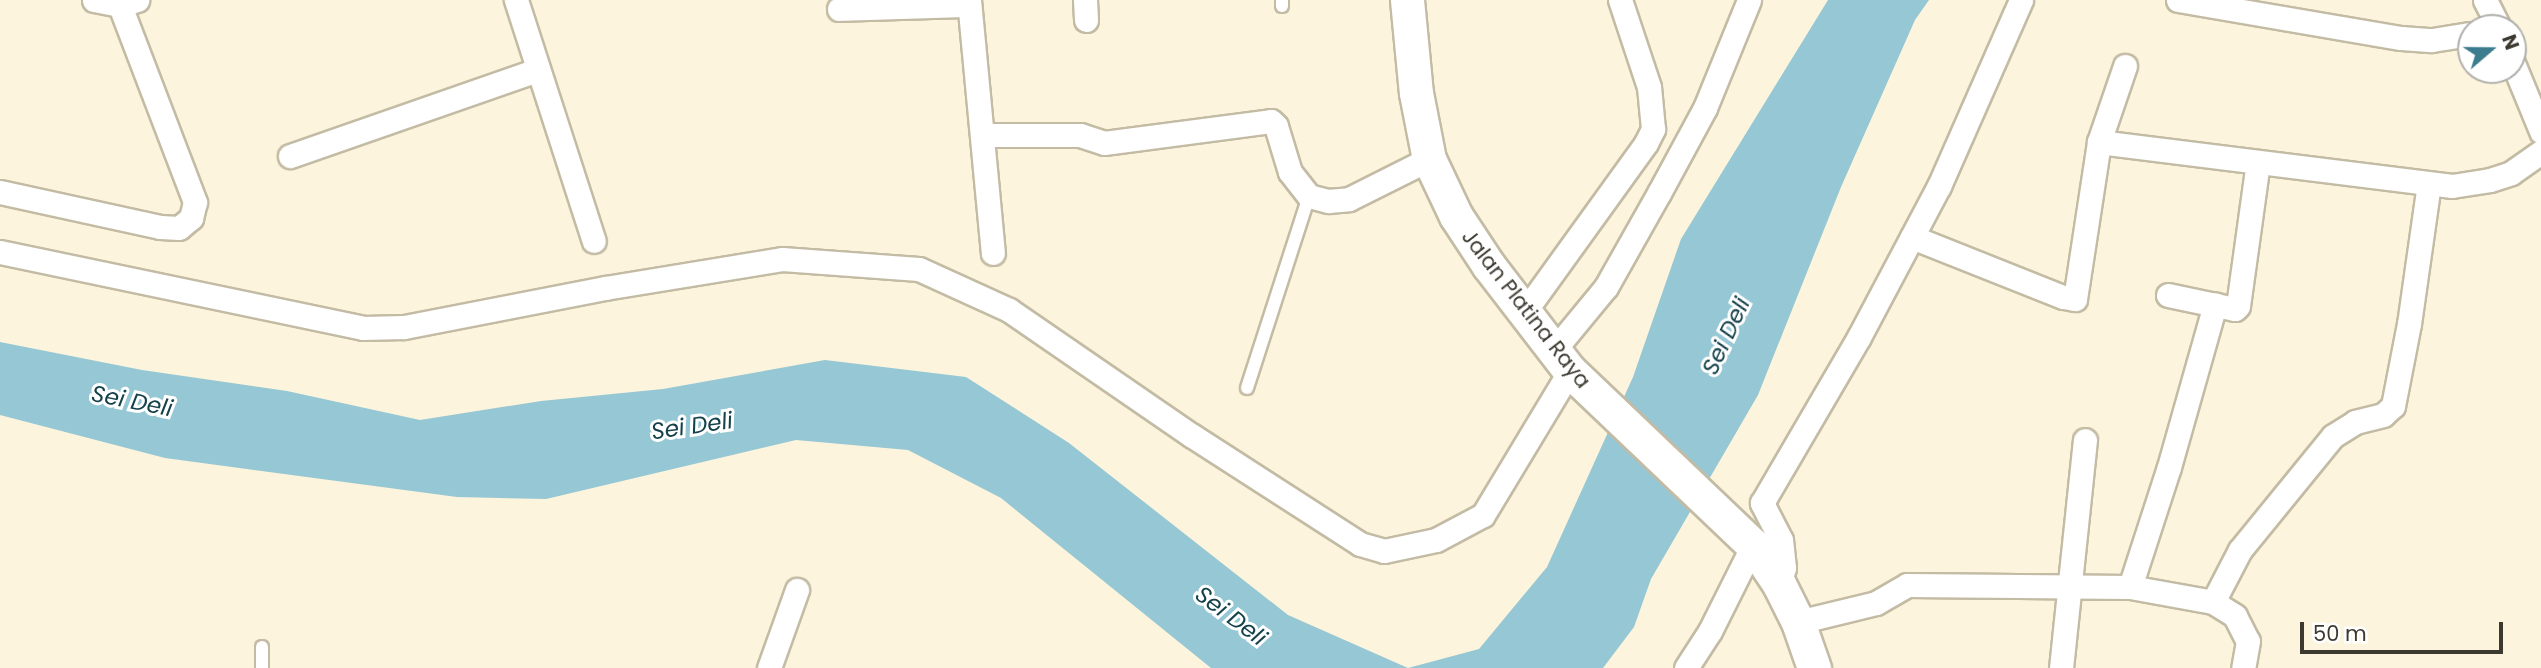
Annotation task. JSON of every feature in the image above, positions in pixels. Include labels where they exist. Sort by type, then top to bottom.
[{"type":"main road","name":"Jalan Platina Raya","points":[[1407,0],[1416,93],[1429,159],[1474,244],[1562,361],[1604,406],[1746,538],[1779,584],[1798,622],[1814,668]]},
{"type":"street","points":[[0,192],[159,228],[179,228],[191,218],[195,202],[125,2],[94,0]]},
{"type":"street","points":[[516,0],[594,241]]},
{"type":"street","points":[[1525,311],[1646,143],[1653,129],[1649,87],[1620,0]]},
{"type":"street","points":[[0,252],[363,328],[404,327],[605,288],[782,259],[919,269],[1009,310],[1191,435],[1360,544],[1384,551],[1436,540],[1483,515],[1562,361],[1606,288],[1704,108],[1749,0]]},
{"type":"street","points":[[1779,584],[1784,568],[1781,540],[1762,503],[1859,337],[1939,186],[2021,0]]},
{"type":"street","points":[[2178,0],[2401,38],[2432,40],[2457,36]]},
{"type":"street","points":[[839,9],[969,3],[993,253]]},
{"type":"street","points":[[1912,237],[2063,298],[2075,299],[2099,142],[2125,66]]},
{"type":"street","points":[[290,156],[537,70]]},
{"type":"street","points":[[2522,84],[2541,131]]},
{"type":"street","points":[[982,135],[1080,135],[1104,143],[1271,121],[1276,125],[1290,172],[1309,196],[1328,201],[1349,199],[1429,159]]},
{"type":"street","points":[[2099,142],[2452,186],[2490,180],[2528,163],[2541,152]]},
{"type":"street","points":[[2168,295],[2235,309],[2239,303],[2258,162]]},
{"type":"street","points":[[2213,602],[2240,550],[2333,436],[2355,422],[2383,415],[2393,406],[2409,324],[2429,184]]},
{"type":"street","points":[[2130,587],[2169,467],[2215,304]]},
{"type":"street","points":[[2061,668],[2085,440]]},
{"type":"street","points":[[1686,668],[1710,631],[1746,538]]},
{"type":"street","points":[[1798,622],[1875,603],[1907,585],[2070,584],[2130,587],[2213,602],[2235,616],[2246,632],[2248,641],[2243,668]]},
{"type":"street","points":[[769,668],[797,590]]},
{"type":"lane","points":[[1247,388],[1309,196]]},
{"type":"lane","points":[[262,647],[262,668]]},
{"type":"water","name":"Sei Deli","points":[[1828,0],[1929,0],[1915,20],[1841,187],[1758,395],[1651,579],[1634,627],[1603,668],[1408,668],[1479,649],[1547,567],[1633,377],[1681,239]]},
{"type":"water","name":"Sei Deli","points":[[0,342],[142,370],[287,391],[420,420],[541,401],[663,389],[825,360],[966,377],[1069,443],[1288,615],[1408,668],[1211,668],[1001,498],[908,450],[796,440],[546,499],[457,497],[165,458],[0,415]]}]
